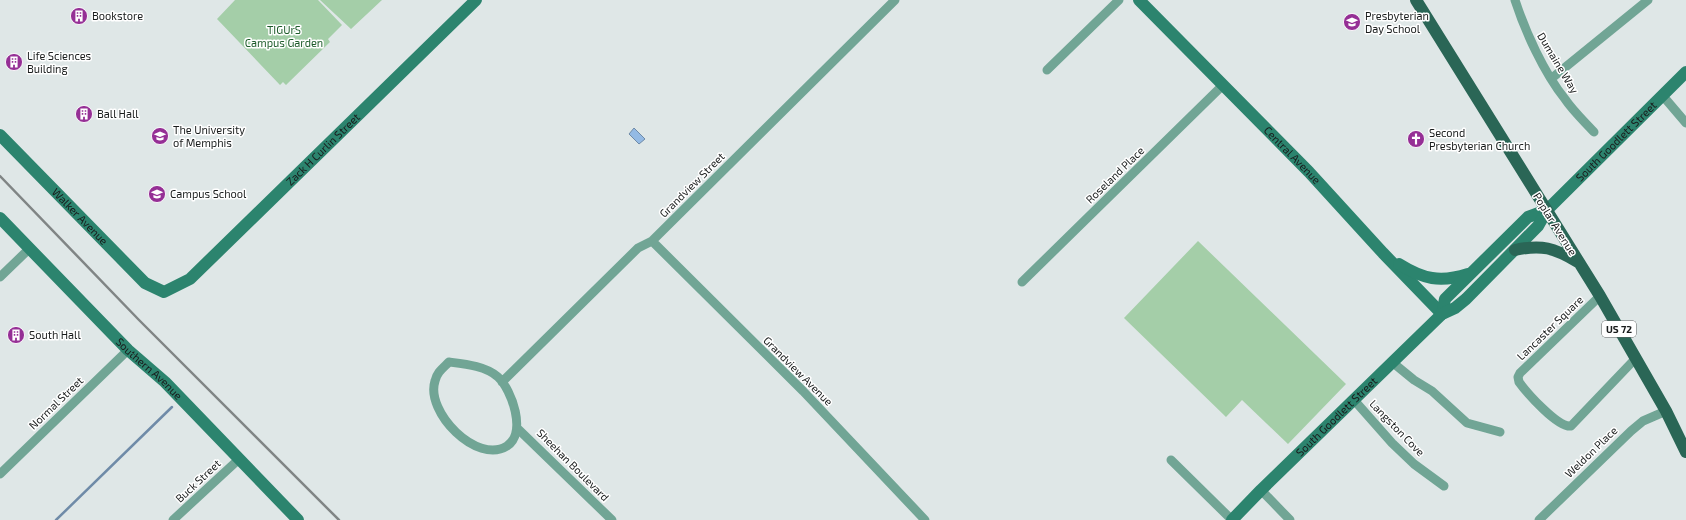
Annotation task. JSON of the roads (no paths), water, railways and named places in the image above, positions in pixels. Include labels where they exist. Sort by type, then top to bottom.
[{"type":"main road","name":"Zack H Curlin Street","points":[[164,292],[190,279],[476,0]]},
{"type":"main road","name":"Central Avenue","points":[[1139,0],[1309,172],[1383,253],[1442,314]]},
{"type":"main road","name":"Poplar Avenue","points":[[1416,0],[1600,296],[1666,411],[1686,452]]},
{"type":"main road","name":"South Goodlett Street","points":[[1232,520],[1442,314],[1455,308],[1466,299],[1538,226],[1547,210],[1686,72]]},
{"type":"main road","name":"Walker Avenue","points":[[0,135],[145,283],[164,292]]},
{"type":"main road","name":"South Goodlett Street","points":[[1442,314],[1445,299],[1470,273],[1528,217],[1547,210]]},
{"type":"main road","name":"Southern Avenue","points":[[0,218],[128,350],[165,382],[238,460],[298,520]]},
{"type":"main road","points":[[1515,250],[1543,246],[1561,252],[1580,263]]},
{"type":"main road","points":[[1383,253],[1410,271],[1427,278],[1441,280],[1454,279],[1470,273]]},
{"type":"street","name":"Grandview Street","points":[[502,382],[638,248],[652,242],[895,0]]},
{"type":"street","points":[[1047,70],[1119,0]]},
{"type":"street","name":"Dumaine Way","points":[[1515,0],[1524,28],[1564,99],[1594,132]]},
{"type":"street","points":[[1552,78],[1648,0]]},
{"type":"street","name":"Roseland Place","points":[[1022,282],[1224,85]]},
{"type":"street","points":[[1663,96],[1686,123]]},
{"type":"street","name":"Grandview Avenue","points":[[652,242],[802,391],[925,520]]},
{"type":"street","points":[[0,277],[29,249]]},
{"type":"street","name":"Lancaster Square","points":[[1600,296],[1518,376],[1519,382],[1556,420],[1564,426],[1571,426],[1636,358]]},
{"type":"street","name":"Normal Street","points":[[0,474],[128,350]]},
{"type":"street","points":[[449,362],[478,367],[498,377],[509,392],[518,428],[515,437],[509,445],[502,449],[484,450],[464,439],[440,415],[436,406],[433,389],[439,371],[449,362]]},
{"type":"street","points":[[1392,362],[1414,380],[1432,391],[1467,423],[1500,432]]},
{"type":"street","name":"Langston Cove","points":[[1354,400],[1392,443],[1414,464],[1444,486]]},
{"type":"street","name":"Weldon Place","points":[[1539,520],[1631,431],[1643,421],[1666,411]]},
{"type":"street","name":"Sheehan Boulevard","points":[[518,428],[612,520]]},
{"type":"street","name":"Buck Street","points":[[173,520],[238,460]]},
{"type":"street","points":[[1172,460],[1232,520]]},
{"type":"street","points":[[1261,490],[1290,520]]},
{"type":"water","points":[[634,128],[645,139],[639,144],[629,134]]},
{"type":"waterway","points":[[56,520],[172,407]]},
{"type":"railway","points":[[0,176],[139,320],[339,520]]},
{"type":"place","name":"Bookstore","points":[[79,16]]},
{"type":"place","name":"Presbyterian Day School","points":[[1352,22]]},
{"type":"place","name":"Life Sciences Building","points":[[14,62]]},
{"type":"place","name":"Ball Hall","points":[[84,114]]},
{"type":"place","name":"The University of Memphis","points":[[160,136]]},
{"type":"place","name":"Second Presbyterian Church","points":[[1416,139]]},
{"type":"place","name":"Campus School","points":[[157,194]]},
{"type":"place","name":"South Hall","points":[[16,335]]},
{"type":"park label","name":"TIGUrS Campus Garden","points":[[284,36]]}]
